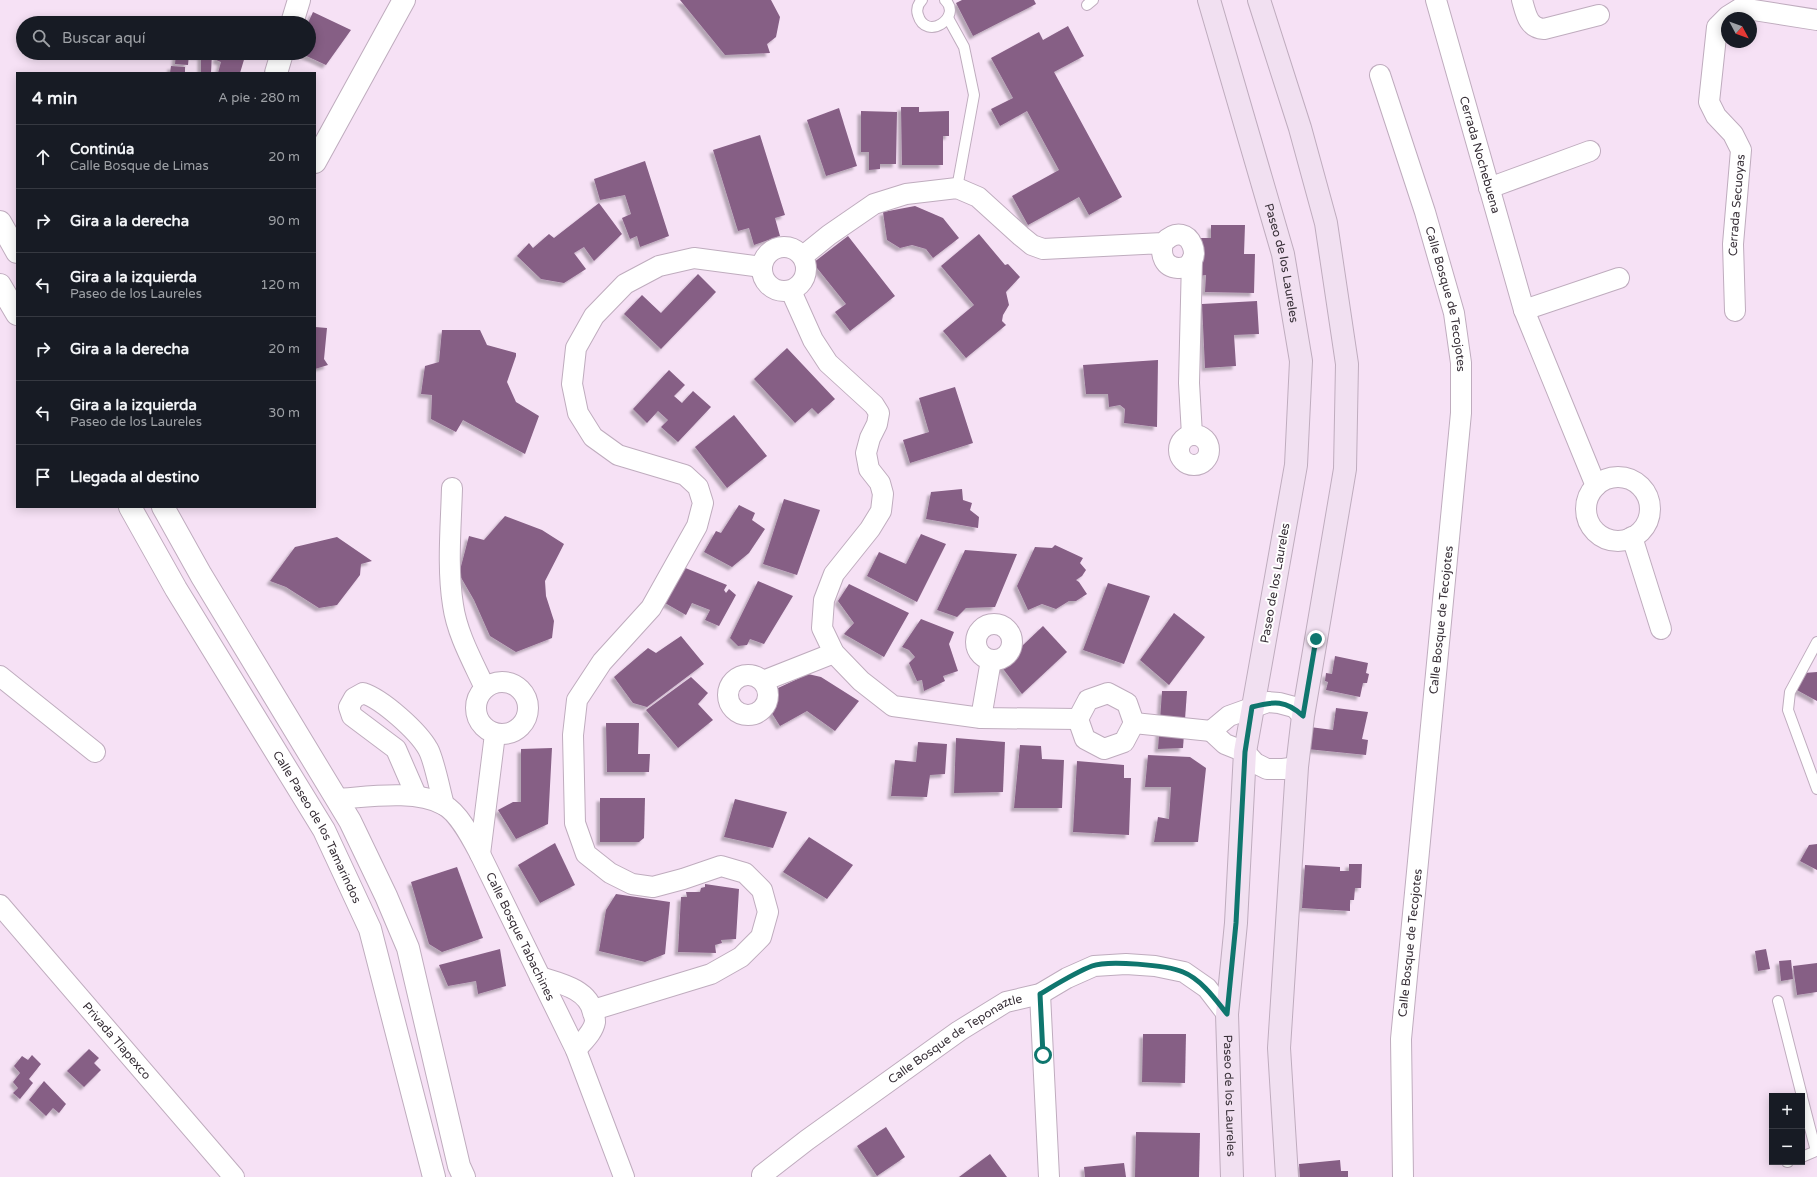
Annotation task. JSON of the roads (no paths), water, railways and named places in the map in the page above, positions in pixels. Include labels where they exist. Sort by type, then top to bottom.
[{"type":"main road","name":"Paseo de los Laureles","points":[[1209,0],[1283,254],[1301,362],[1296,465],[1245,752],[1236,923],[1227,1014],[1232,1177]]},
{"type":"main road","points":[[1259,0],[1300,128],[1326,223],[1347,364],[1345,468],[1303,716],[1297,767],[1279,1048],[1287,1177]]},
{"type":"street","points":[[294,16],[300,0]]},
{"type":"street","points":[[316,160],[404,0]]},
{"type":"street","name":"Cerrada Nochebuena","points":[[1436,0],[1524,310],[1596,486]]},
{"type":"street","points":[[1522,0],[1531,25],[1537,29],[1544,29],[1599,15]]},
{"type":"street","name":"Cerrada Secuoyas","points":[[1736,311],[1733,244],[1741,150],[1733,134],[1716,116],[1709,102],[1717,27],[1728,16],[1741,8],[1817,20]]},
{"type":"street","points":[[276,72],[280,60]]},
{"type":"street","name":"Calle Bosque de Tecojotes","points":[[1380,75],[1425,212],[1454,313],[1462,363],[1461,413],[1400,1039],[1403,1177]]},
{"type":"street","points":[[1489,188],[1590,151]]},
{"type":"street","points":[[803,256],[829,235],[874,204],[906,194],[957,188],[978,197],[1032,245],[1043,249],[1164,243],[1161,250],[1162,258],[1167,264],[1180,268],[1188,265],[1192,260],[1189,383],[1192,435]]},
{"type":"street","points":[[0,222],[16,250]]},
{"type":"street","points":[[779,248],[792,248],[803,256],[807,270],[802,283],[791,291],[776,291],[765,281],[762,267],[767,254],[779,248]]},
{"type":"street","points":[[593,1010],[710,974],[741,957],[762,937],[768,912],[762,890],[745,873],[722,866],[653,887],[632,884],[610,873],[586,854],[575,822],[573,735],[577,700],[602,662],[650,608],[697,526],[703,503],[698,488],[685,475],[618,454],[593,437],[578,413],[572,384],[576,348],[594,316],[626,284],[659,266],[694,258],[762,267]]},
{"type":"street","points":[[1524,310],[1619,278]]},
{"type":"street","points":[[0,285],[16,312]]},
{"type":"street","points":[[791,291],[813,340],[828,363],[874,405],[879,413],[877,424],[870,438],[866,453],[870,469],[880,483],[883,494],[881,511],[870,529],[834,574],[824,600],[822,628],[834,653],[861,682],[893,706],[981,718],[1078,719]]},
{"type":"street","points":[[1613,477],[1624,477],[1633,480],[1644,490],[1650,504],[1650,514],[1643,527],[1632,538],[1612,540],[1603,537],[1595,531],[1589,523],[1586,513],[1586,503],[1596,486],[1604,480],[1613,477]]},
{"type":"street","points":[[452,488],[451,576],[453,606],[460,632],[485,688]]},
{"type":"street","name":"Calle Paseo de los Tamarindos","points":[[131,508],[176,589],[324,830],[370,929],[434,1177]]},
{"type":"street","points":[[164,508],[201,574],[350,821],[386,896],[408,948],[459,1166],[464,1177]]},
{"type":"street","points":[[1632,538],[1661,629]]},
{"type":"street","points":[[176,589],[201,574]]},
{"type":"street","points":[[763,681],[834,653]]},
{"type":"street","points":[[981,718],[992,660]]},
{"type":"street","points":[[0,676],[95,752]]},
{"type":"street","points":[[500,682],[508,683],[516,686],[522,691],[526,698],[528,710],[524,722],[511,733],[495,734],[482,725],[476,710],[476,702],[485,688],[500,682]]},
{"type":"street","points":[[416,795],[396,749],[352,716],[349,707],[354,698],[363,693],[373,696],[414,730],[429,749],[444,805]]},
{"type":"street","points":[[1108,693],[1127,703],[1134,723],[1124,742],[1104,749],[1085,739],[1078,719],[1088,700],[1108,693]]},
{"type":"street","points":[[1211,731],[1229,716],[1268,702],[1294,707],[1303,716]]},
{"type":"street","points":[[1134,723],[1211,731],[1225,744],[1245,752],[1255,763],[1268,769],[1297,767]]},
{"type":"street","points":[[480,854],[495,734]]},
{"type":"street","name":"Calle Bosque Tabachines","points":[[337,799],[416,795],[444,805],[464,824],[576,1050],[624,1177]]},
{"type":"street","name":"Privada Tlapexco","points":[[0,905],[234,1177]]},
{"type":"street","name":"Calle Bosque de Teponaztle","points":[[762,1176],[807,1140],[959,1031],[1006,1002],[1040,994],[1067,978],[1094,966],[1126,964],[1155,966],[1184,972],[1207,988],[1227,1014]]},
{"type":"street","points":[[540,977],[570,987],[588,1000],[593,1010],[595,1022],[589,1034],[576,1050]]},
{"type":"street","points":[[1040,994],[1049,1177]]},
{"type":"lane","points":[[922,0],[919,3],[917,11],[920,20],[926,25],[934,27],[942,25],[948,18],[950,10],[947,1]]},
{"type":"lane","points":[[948,18],[964,47],[974,95],[957,188]]},
{"type":"lane","points":[[1817,642],[1790,692],[1788,710],[1817,789]]},
{"type":"lane","points":[[1778,1001],[1801,1093]]},
{"type":"lane","points":[[1805,1108],[1816,1151],[1805,1156]]}]
